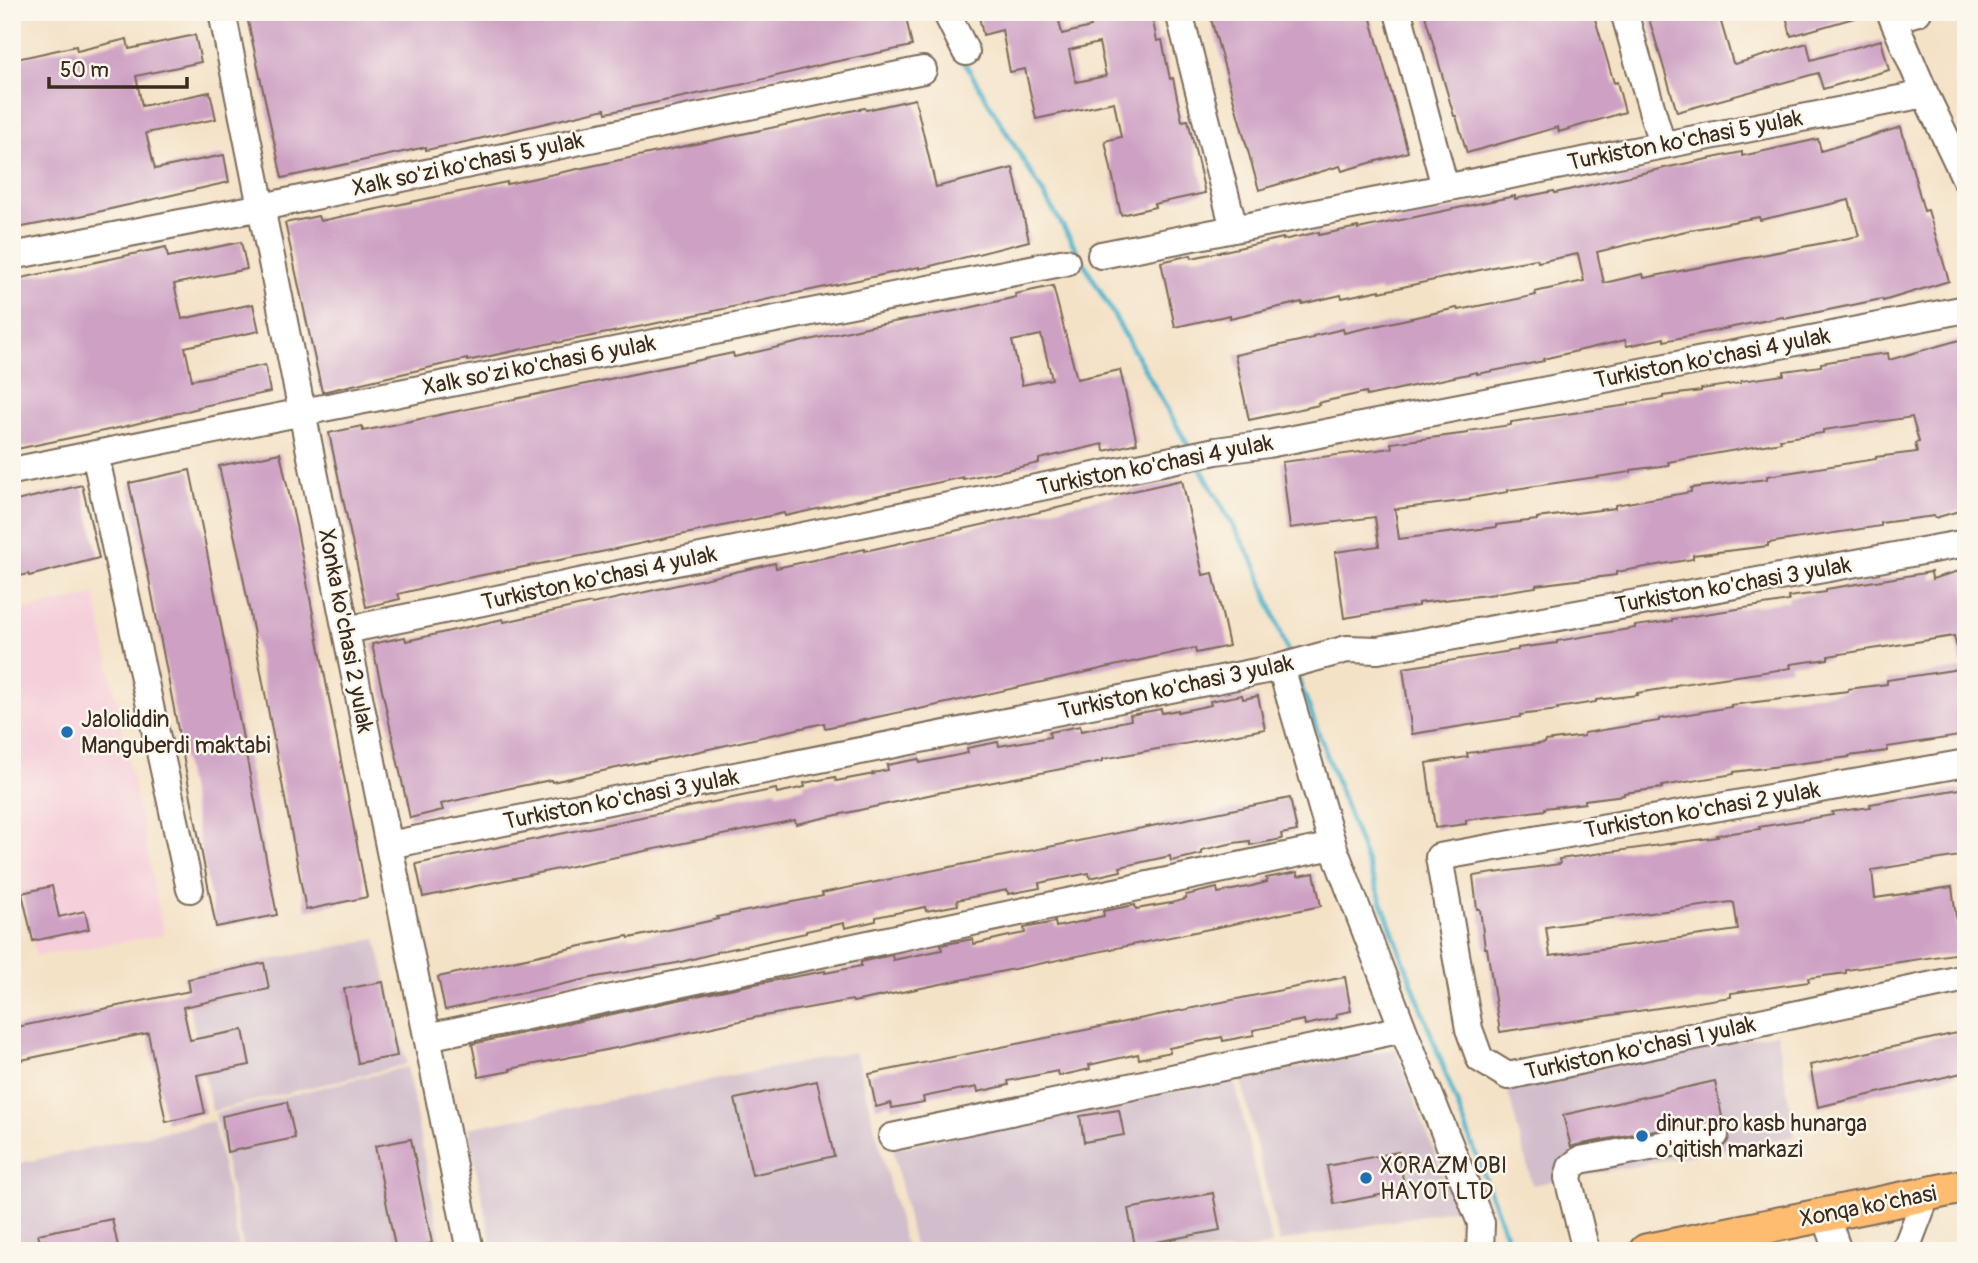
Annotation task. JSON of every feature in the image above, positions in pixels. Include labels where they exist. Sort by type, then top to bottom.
[{"type":"main road","name":"Xonqa ko'chasi","points":[[1665,1249],[1966,1185]]},
{"type":"street","name":"Xonka ko'chasi 2 yulak","points":[[222,12],[470,1251]]},
{"type":"street","points":[[946,12],[966,52]]},
{"type":"street","points":[[1179,12],[1234,229]]},
{"type":"street","points":[[1398,12],[1445,187]]},
{"type":"street","points":[[1624,12],[1662,145]]},
{"type":"street","points":[[1901,14],[1925,93],[1966,180]]},
{"type":"street","name":"Xalk so'zi ko'chasi 5 yulak","points":[[12,256],[923,70]]},
{"type":"street","name":"Turkiston ko'chasi 5 yulak","points":[[1101,255],[1925,93]]},
{"type":"street","name":"Xalk so'zi ko'chasi 6 yulak","points":[[12,471],[1066,262]]},
{"type":"street","name":"Turkiston ko'chasi 4 yulak","points":[[346,630],[1205,453],[1966,309]]},
{"type":"street","points":[[95,454],[190,889]]},
{"type":"street","name":"Turkiston ko'chasi 3 yulak","points":[[389,845],[1281,667],[1347,649],[1378,649],[1966,543]]},
{"type":"street","points":[[1281,667],[1333,846],[1481,1223],[1480,1251]]},
{"type":"street","name":"Turkiston ko'chasi 2 yulak","points":[[1439,857],[1966,763]]},
{"type":"street","points":[[427,1037],[1333,846]]},
{"type":"street","name":"Turkiston ko'chasi 1 yulak","points":[[1439,857],[1469,1029],[1480,1059],[1508,1076],[1966,978]]},
{"type":"street","points":[[892,1137],[1403,1029]]},
{"type":"street","points":[[1586,1251],[1569,1178],[1570,1167],[1580,1160],[1715,1135]]},
{"type":"street","points":[[1902,1251],[1908,1247],[1927,1194]]},
{"type":"street","points":[[1825,1214],[1838,1251]]},
{"type":"shaded area","name":"Jaloliddin Manguberdi maktabi","points":[[95,595],[164,935],[36,956],[12,851],[12,612]]},
{"type":"shaded area","points":[[376,939],[407,1064],[212,1111],[183,977]]},
{"type":"shaded area","points":[[1777,1033],[1795,1136],[1532,1185],[1507,1087]]},
{"type":"shaded area","points":[[1395,1049],[1456,1209],[1279,1242],[1241,1079]]},
{"type":"shaded area","points":[[855,1052],[907,1251],[493,1251],[468,1128]]},
{"type":"shaded area","points":[[407,1067],[442,1251],[244,1251],[215,1113]]},
{"type":"shaded area","points":[[1234,1079],[1272,1245],[1240,1251],[915,1251],[893,1149]]},
{"type":"shaded area","points":[[213,1121],[240,1251],[12,1251],[12,1165]]},
{"type":"building","points":[[246,12],[905,12],[912,46],[740,85],[606,113],[605,109],[470,141],[426,150],[426,147],[282,178]]},
{"type":"building","points":[[978,12],[1057,12],[1062,34],[1091,27],[1089,18],[1114,12],[1151,12],[1157,41],[1162,40],[1170,79],[1173,78],[1182,121],[1188,120],[1205,193],[1154,204],[1155,207],[1121,215],[1105,141],[1121,137],[1114,102],[1036,119],[1025,69],[1010,72],[1002,30],[983,35]],"holes":[[[1099,43],[1106,76],[1076,82],[1069,50]]]},
{"type":"building","points":[[1209,12],[1369,12],[1408,152],[1342,171],[1340,166],[1259,190]]},
{"type":"building","points":[[1424,12],[1593,12],[1625,112],[1559,132],[1558,127],[1467,153]]},
{"type":"building","points":[[1647,12],[1718,12],[1735,64],[1807,43],[1811,60],[1881,40],[1889,70],[1823,89],[1818,73],[1677,112]]},
{"type":"building","points":[[1785,12],[1860,12],[1861,16],[1791,36]]},
{"type":"building","points":[[195,35],[201,62],[136,76],[142,106],[210,92],[216,119],[146,133],[155,169],[224,155],[229,182],[12,229],[12,133],[16,132],[12,115],[12,60],[76,46],[77,51],[127,39],[129,49]]},
{"type":"building","points":[[915,99],[936,187],[1013,168],[1029,241],[919,269],[467,359],[322,392],[285,223],[318,216],[320,221]]},
{"type":"building","points":[[1901,127],[1924,211],[1928,210],[1949,281],[1883,301],[1882,299],[1784,319],[1783,317],[1664,341],[1664,338],[1627,346],[1625,340],[1543,359],[1544,361],[1477,372],[1367,396],[1366,392],[1249,420],[1235,355],[1343,329],[1344,333],[1457,308],[1494,304],[1584,281],[1578,254],[1498,266],[1380,292],[1342,298],[1341,295],[1175,327],[1161,262],[1283,238],[1358,229],[1515,196],[1515,199],[1554,191],[1555,193],[1742,152],[1742,156],[1818,139],[1821,151]],"holes":[[[1849,200],[1859,236],[1644,278],[1643,274],[1604,283],[1597,252],[1690,230],[1759,217],[1760,220]]]},
{"type":"building","points":[[241,242],[247,269],[174,284],[182,319],[253,304],[259,331],[185,347],[192,380],[265,365],[270,392],[12,450],[12,280],[166,247],[168,257]]},
{"type":"building","points":[[1053,286],[1077,379],[1120,370],[1137,443],[1104,451],[1103,444],[1039,459],[1039,463],[1007,470],[462,579],[398,594],[400,599],[366,607],[329,433],[362,426],[363,431],[733,353],[734,357],[871,326],[960,310],[1016,297],[1015,294]],"holes":[[[1041,335],[1052,379],[1022,385],[1012,341]]]},
{"type":"building","points":[[1966,338],[1966,509],[1935,518],[1881,523],[1881,526],[1768,543],[1768,546],[1693,555],[1693,559],[1616,572],[1616,575],[1418,603],[1418,606],[1344,618],[1335,552],[1379,546],[1375,517],[1290,528],[1282,462],[1392,448],[1391,443],[1468,433],[1511,425],[1511,422],[1629,405],[1663,396],[1784,375],[1784,371],[1821,366],[1821,363],[1888,353],[1889,360]],"holes":[[[1912,417],[1919,442],[1915,443],[1917,452],[1767,476],[1767,479],[1691,488],[1691,492],[1615,505],[1615,508],[1399,539],[1395,509],[1470,500],[1508,490],[1631,472],[1669,465],[1668,462],[1781,442],[1780,439],[1823,433],[1823,430]]]},
{"type":"building","points":[[280,453],[367,897],[306,910],[240,561],[219,466]]},
{"type":"building","points":[[190,470],[277,915],[216,927],[129,483]]},
{"type":"building","points":[[1182,480],[1203,575],[1213,573],[1229,646],[1196,653],[1195,648],[915,710],[825,728],[824,723],[644,763],[506,789],[441,804],[443,810],[410,818],[372,644],[405,637],[406,641],[503,619],[504,622],[775,563],[776,568],[865,551]]},
{"type":"building","points":[[82,485],[99,558],[12,578],[12,502]]},
{"type":"building","points":[[1966,569],[1966,663],[1961,664],[1954,636],[1828,656],[1828,659],[1790,664],[1791,668],[1675,685],[1637,693],[1638,695],[1557,708],[1558,710],[1412,734],[1403,668],[1557,643],[1672,619],[1789,601],[1788,597],[1826,592],[1826,589],[1931,572],[1932,579]]},
{"type":"building","points":[[1966,668],[1966,735],[1887,747],[1887,751],[1734,772],[1662,788],[1585,800],[1585,803],[1466,820],[1466,824],[1435,828],[1426,763],[1468,757],[1467,753],[1584,736],[1584,733],[1659,721],[1731,705],[1848,691],[1887,684],[1887,680]]},
{"type":"building","points":[[1242,695],[1243,699],[1258,696],[1265,729],[1103,759],[796,824],[795,820],[423,897],[416,864],[776,789],[777,793],[805,787],[804,783],[874,774],[888,770],[887,765],[919,759],[920,763],[968,753],[967,748],[998,742],[999,746],[1050,737],[1049,732],[1080,726],[1081,731],[1116,724],[1131,720],[1130,715],[1161,709],[1162,713],[1178,712],[1211,705],[1210,701]]},
{"type":"building","points":[[1966,788],[1966,855],[1872,870],[1875,898],[1952,887],[1961,953],[1846,970],[1846,973],[1808,978],[1809,982],[1731,993],[1731,997],[1500,1032],[1473,876],[1560,864],[1559,859],[1718,837],[1717,835],[1833,815],[1832,812],[1871,807],[1870,804]],"holes":[[[1734,903],[1738,930],[1550,956],[1546,927]]]},
{"type":"building","points":[[1290,798],[1297,831],[1281,834],[1282,839],[1250,845],[1250,841],[1234,843],[1171,861],[1170,856],[1120,867],[1121,871],[1090,878],[1089,873],[1039,883],[1040,888],[1008,894],[1007,890],[957,900],[958,905],[926,911],[925,907],[876,917],[876,921],[845,928],[844,923],[677,963],[596,977],[445,1010],[438,977],[628,936],[629,938],[678,928],[718,919],[717,917],[823,896],[822,893]]},
{"type":"building","points":[[1298,872],[1298,876],[1314,873],[1321,906],[853,1002],[852,1000],[758,1017],[479,1077],[472,1044],[744,986],[861,966],[861,962],[892,955],[893,960],[942,950],[941,945],[973,939],[974,944],[1025,933],[1024,928],[1055,922],[1056,927],[1104,916],[1103,911],[1135,905],[1136,909],[1171,903],[1186,899],[1186,895],[1217,888],[1218,893],[1267,882],[1266,878]]},
{"type":"building","points":[[52,886],[59,917],[85,911],[89,929],[33,941],[22,893]]},
{"type":"building","points":[[264,963],[269,989],[183,1007],[190,1040],[243,1030],[250,1065],[197,1075],[205,1113],[166,1122],[148,1033],[12,1062],[12,1028],[190,991],[188,979]]},
{"type":"building","points":[[1345,977],[1351,1011],[1336,1014],[1337,1018],[1305,1025],[1304,1020],[1253,1030],[1254,1035],[1223,1041],[1222,1037],[1169,1048],[1170,1052],[1139,1059],[1138,1054],[1089,1065],[1090,1069],[1059,1076],[1058,1071],[1008,1081],[1009,1085],[978,1092],[977,1087],[962,1089],[923,1097],[924,1102],[892,1108],[891,1103],[876,1107],[869,1074]]},
{"type":"building","points":[[383,982],[397,1056],[358,1063],[344,989]]},
{"type":"building","points":[[1966,1031],[1966,1072],[1818,1107],[1810,1065]]},
{"type":"building","points":[[817,1081],[834,1156],[752,1175],[735,1099]]},
{"type":"building","points":[[1715,1081],[1722,1117],[1571,1147],[1563,1115]]},
{"type":"building","points":[[287,1102],[295,1138],[227,1152],[222,1116]]},
{"type":"building","points":[[1119,1110],[1124,1135],[1084,1142],[1080,1116]]},
{"type":"building","points":[[411,1139],[432,1243],[396,1251],[375,1146]]},
{"type":"building","name":"XORAZM OBI HAYOT LTD","points":[[1398,1152],[1405,1190],[1334,1204],[1327,1166]]},
{"type":"building","points":[[1213,1193],[1220,1230],[1135,1246],[1128,1209]]},
{"type":"building","points":[[112,1219],[119,1251],[42,1251],[38,1234]]},
{"type":"waterway","points":[[963,60],[1064,228],[1189,447]]},
{"type":"waterway","points":[[1197,462],[1257,568],[1290,658]]},
{"type":"waterway","points":[[1295,670],[1512,1251]]},
{"type":"place","name":"Jaloliddin Manguberdi maktabi","points":[[67,732]]},
{"type":"place","name":"dinur.pro kasb hunarga o'qitish markazi","points":[[1642,1136]]},
{"type":"place","name":"XORAZM OBI HAYOT LTD","points":[[1366,1178]]}]
